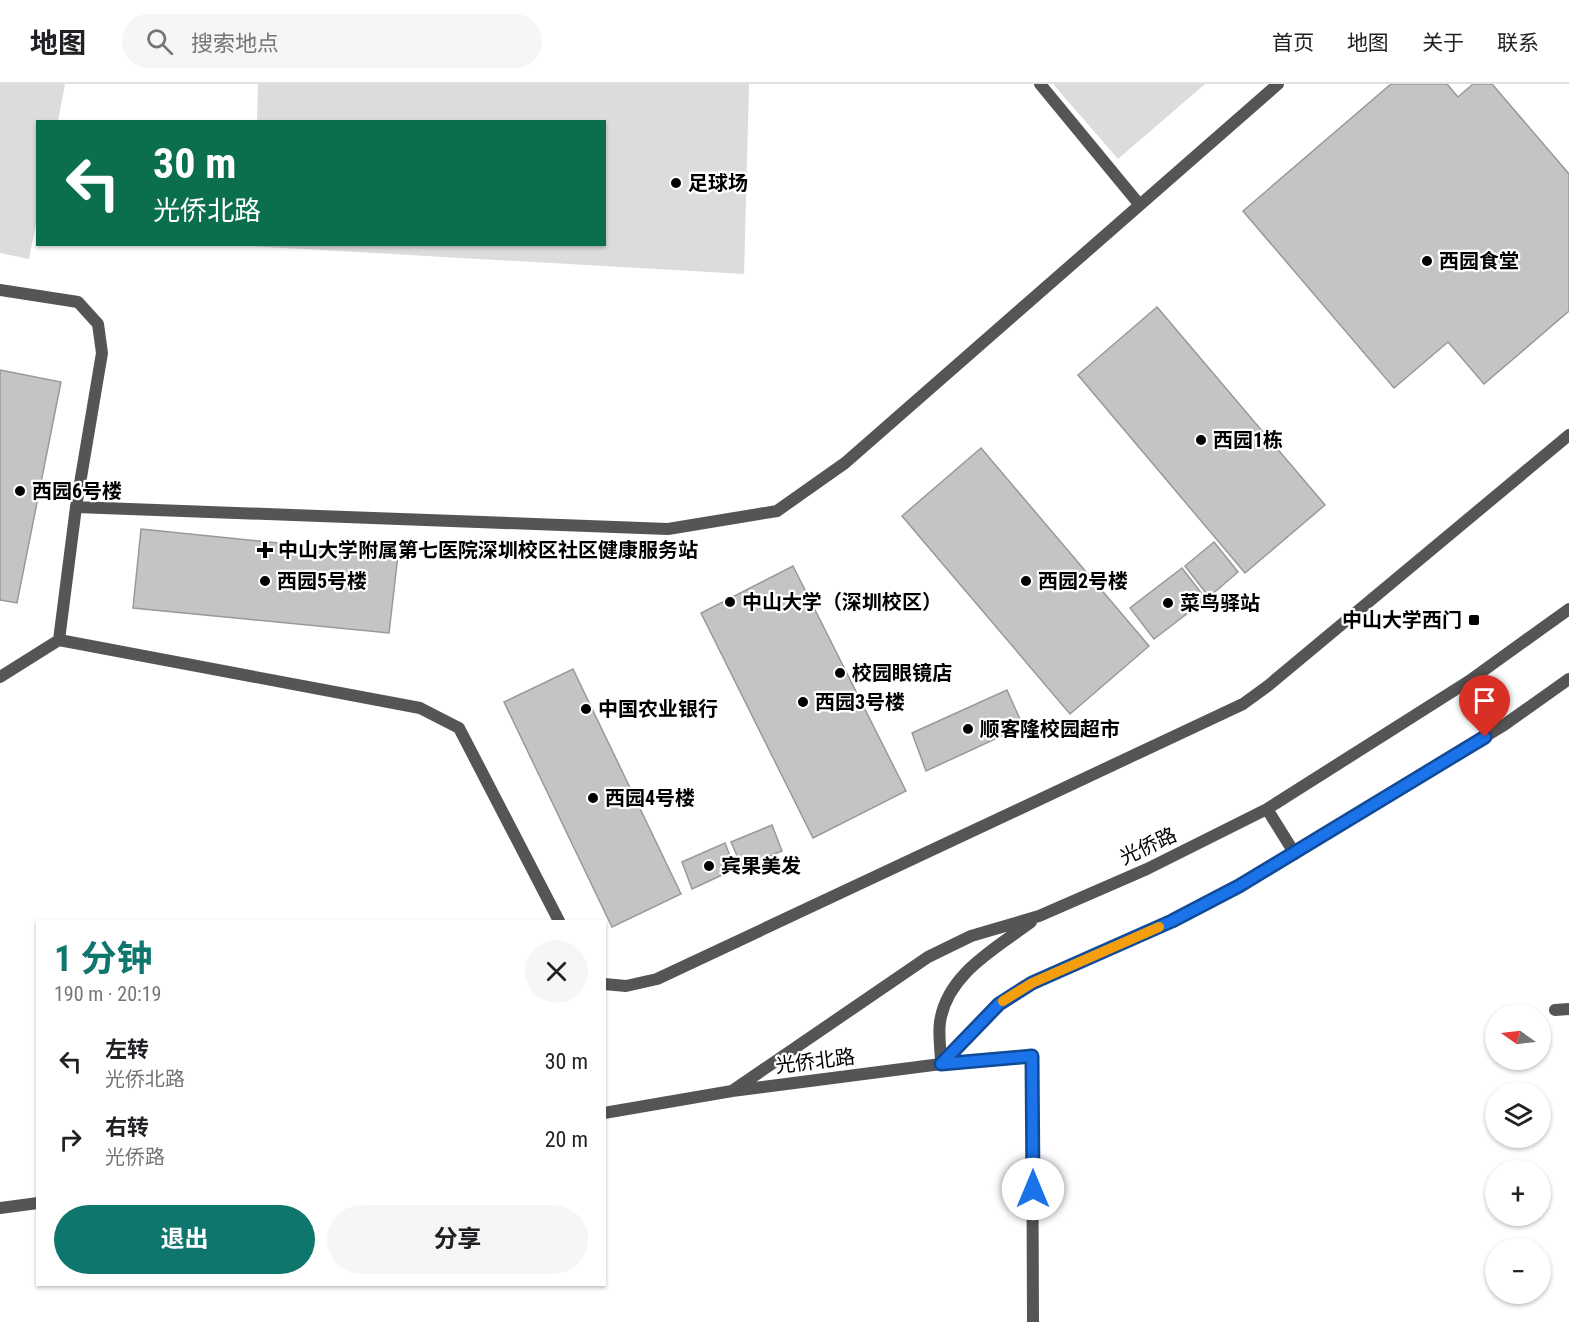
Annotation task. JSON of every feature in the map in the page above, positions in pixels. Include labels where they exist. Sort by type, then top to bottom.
[{"type":"street","points":[[1040,84],[1139,204]]},
{"type":"street","points":[[76,507],[668,529],[777,511],[844,463],[1278,84]]},
{"type":"street","points":[[0,290],[78,302],[98,324],[102,353],[76,507],[59,640]]},
{"type":"street","points":[[606,984],[626,986],[657,979],[1243,704],[1269,686],[1569,435]]},
{"type":"street","name":"光侨路","points":[[732,1091],[928,957],[970,936],[1039,916],[1147,869],[1267,809],[1469,681],[1569,609]]},
{"type":"street","points":[[0,677],[59,640],[420,708],[459,728],[559,920]]},
{"type":"street","points":[[941,1064],[999,1004],[1032,983],[1172,921],[1295,854],[1504,725],[1569,679]]},
{"type":"street","points":[[1267,809],[1295,854]]},
{"type":"street","points":[[941,1064],[940,1024],[945,1000],[955,982],[1039,916]]},
{"type":"street","points":[[1556,1010],[1569,1009]]},
{"type":"street","name":"光侨北路","points":[[606,1113],[732,1091],[941,1064],[1032,1056],[1034,1322]]},
{"type":"street","points":[[0,1208],[36,1203]]},
{"type":"shaded area","points":[[0,84],[65,84],[58,120],[36,120],[36,224],[29,259],[0,253]]},
{"type":"shaded area","name":"足球场","points":[[258,84],[749,84],[744,274],[251,246],[606,246],[606,120],[257,120]]},
{"type":"shaded area","points":[[1053,84],[1205,84],[1118,159]]},
{"type":"building","name":"西园食堂","points":[[1391,84],[1447,84],[1458,97],[1473,84],[1492,84],[1569,174],[1569,311],[1484,384],[1448,342],[1394,388],[1243,211]]},
{"type":"building","name":"西园1栋","points":[[1157,307],[1325,505],[1245,573],[1078,375]]},
{"type":"building","name":"西园6号楼","points":[[0,370],[61,382],[17,603],[0,600]]},
{"type":"building","name":"西园2号楼","points":[[981,448],[1149,646],[1070,714],[902,516]]},
{"type":"building","name":"西园5号楼","points":[[141,529],[398,555],[389,633],[133,608]]},
{"type":"building","points":[[1214,542],[1238,572],[1209,597],[1185,566]]},
{"type":"building","name":"西园3号楼","points":[[793,566],[906,791],[813,838],[701,613]]},
{"type":"building","name":"菜鸟驿站","points":[[1182,568],[1206,599],[1154,639],[1130,608]]},
{"type":"building","name":"西园4号楼","points":[[573,669],[681,894],[612,927],[504,702]]},
{"type":"building","name":"顺客隆校园超市","points":[[1007,690],[1023,726],[926,771],[912,733]]},
{"type":"building","points":[[772,825],[782,851],[742,867],[731,842]]},
{"type":"building","name":"宾果美发","points":[[725,843],[735,869],[692,889],[682,862]]},
{"type":"slow traffic","points":[[1003,1001],[1032,983],[1159,927]]},
{"type":"place","name":"足球场","points":[[676,183]]},
{"type":"place","name":"西园食堂","points":[[1427,261]]},
{"type":"place","name":"西园1栋","points":[[1201,440]]},
{"type":"place","name":"西园6号楼","points":[[20,491]]},
{"type":"place","name":"中山大学附属第七医院深圳校区社区健康服务站","points":[[265,550]]},
{"type":"place","name":"西园5号楼","points":[[265,581]]},
{"type":"place","name":"西园2号楼","points":[[1026,581]]},
{"type":"place","name":"中山大学（深圳校区）","points":[[730,602]]},
{"type":"place","name":"菜鸟驿站","points":[[1168,603]]},
{"type":"place","name":"中山大学西门","points":[[1474,620]]},
{"type":"place","name":"校园眼镜店","points":[[840,673]]},
{"type":"place","name":"西园3号楼","points":[[803,702]]},
{"type":"place","name":"中国农业银行","points":[[586,709]]},
{"type":"place","name":"顺客隆校园超市","points":[[968,729]]},
{"type":"place","name":"西园4号楼","points":[[593,798]]},
{"type":"place","name":"宾果美发","points":[[709,866]]},
{"type":"route","points":[[1033,1189],[1032,1056],[941,1064],[971,1030],[999,1004],[1032,983],[1172,921],[1239,886],[1485,737]]}]
